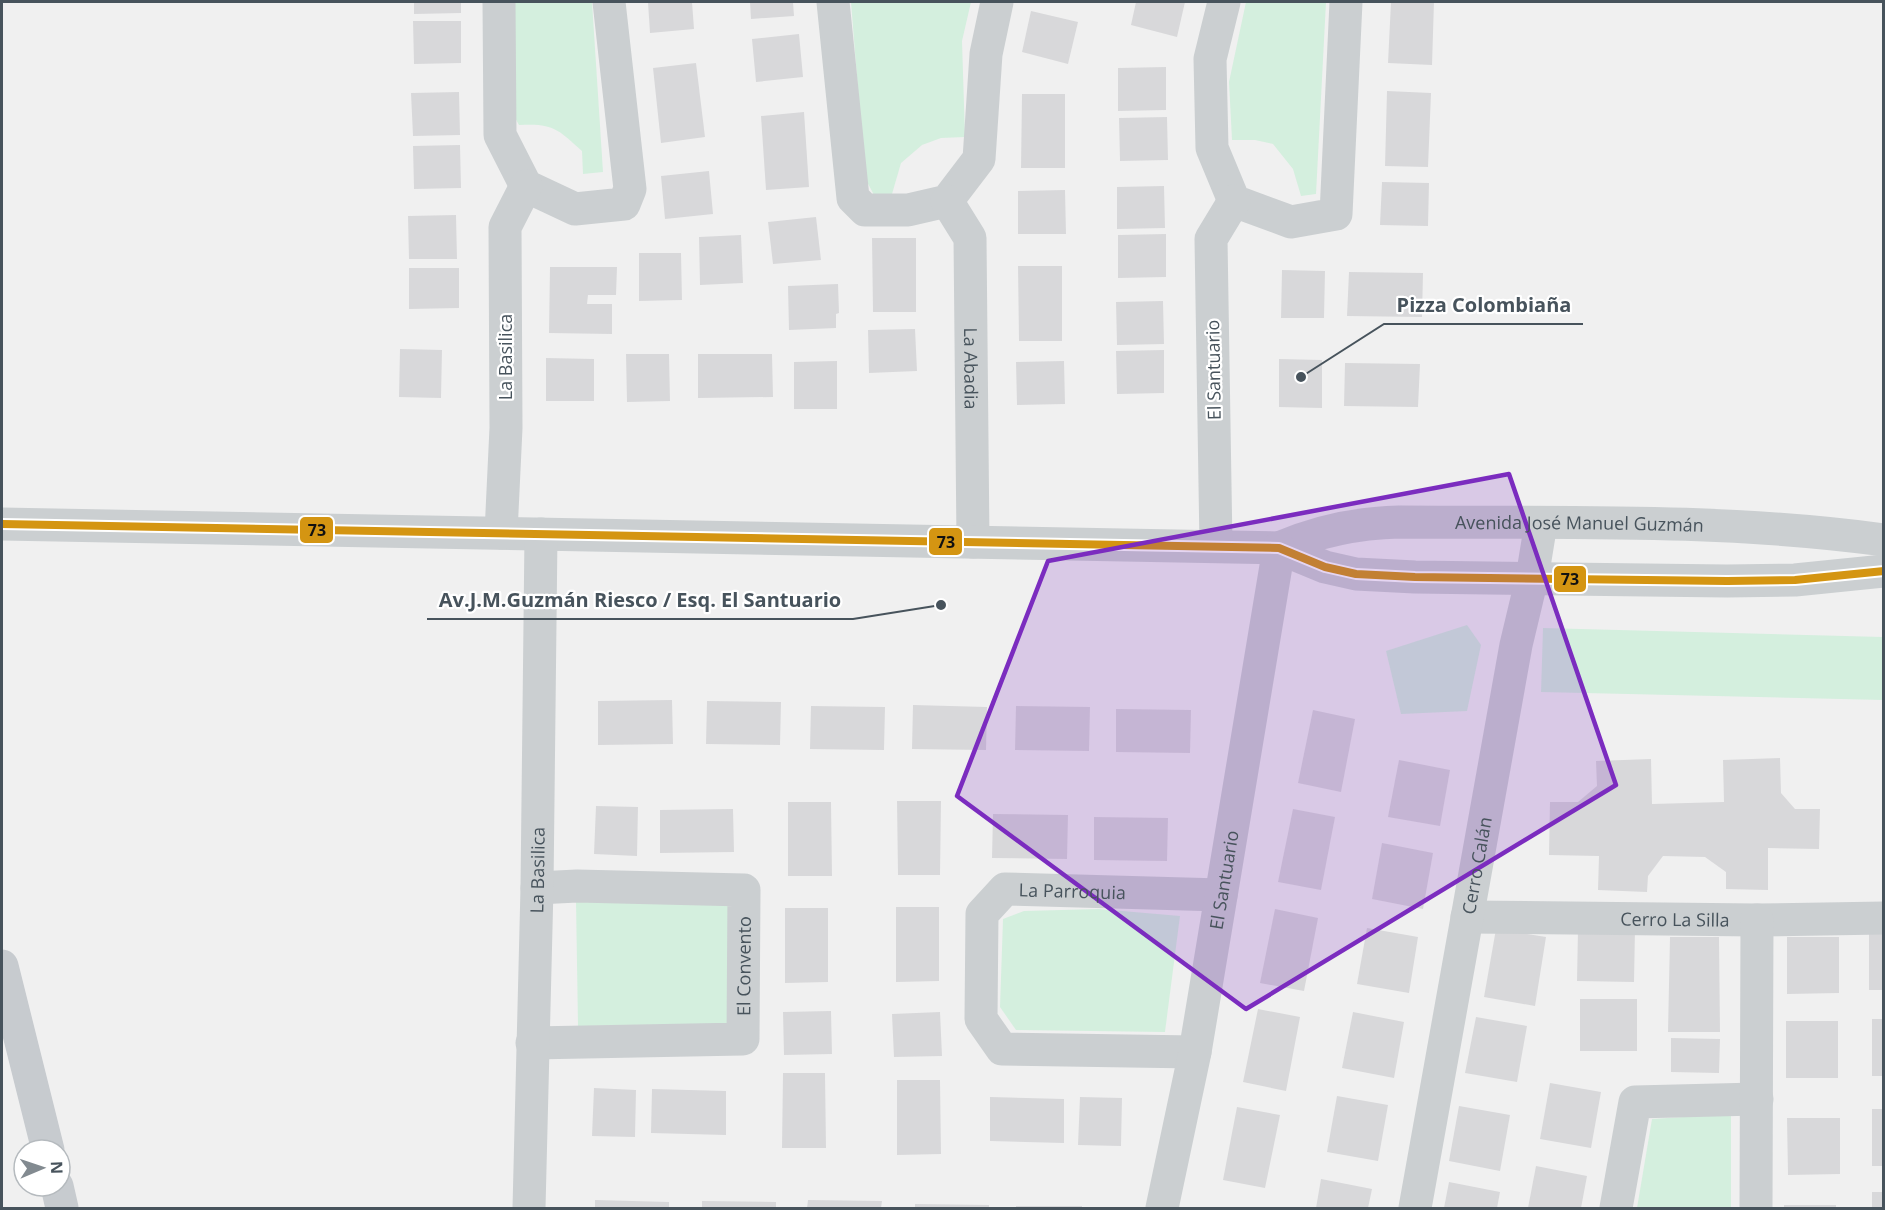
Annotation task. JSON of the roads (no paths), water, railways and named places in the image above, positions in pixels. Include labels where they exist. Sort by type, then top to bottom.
[{"type":"main road","points":[[2,966],[45,1138]]},
{"type":"street","points":[[499,2],[500,135],[526,186],[575,209],[624,204],[630,189],[609,2]]},
{"type":"street","points":[[833,2],[853,198],[866,210],[908,210],[947,201],[979,159],[986,54],[997,2]]},
{"type":"street","points":[[1224,2],[1210,59],[1212,148],[1234,201],[1291,222],[1336,214],[1346,2]]},
{"type":"street","name":"La Basilica","points":[[501,533],[506,428],[506,227],[526,186]]},
{"type":"street","name":"La Abadia","points":[[947,201],[970,238],[973,542]]},
{"type":"street","name":"El Santuario","points":[[1216,546],[1212,238],[1234,201]]},
{"type":"street","name":"Avenida José Manuel Guzmán","points":[[1279,548],[1307,536],[1368,523],[1737,526],[1884,540]]},
{"type":"street","name":"Cerro Calán","points":[[1415,1209],[1516,645],[1532,578],[1541,523]]},
{"type":"street","name":"Avenida José Manuel Guzmán","points":[[2,524],[1279,548],[1325,567],[1356,574],[1415,577],[1773,580],[1884,571]]},
{"type":"street","name":"La Basilica","points":[[529,1209],[537,888],[541,534]]},
{"type":"street","name":"El Santuario","points":[[1162,1209],[1195,1052],[1279,548]]},
{"type":"street","name":"El Convento","points":[[532,1043],[743,1038],[744,890],[576,886],[537,888]]},
{"type":"street","name":"La Parroquia","points":[[1195,1052],[1002,1049],[981,1019],[982,914],[1005,889],[1221,896]]},
{"type":"street","name":"Cerro La Silla","points":[[1467,917],[1757,920],[1884,918]]},
{"type":"street","points":[[1756,1209],[1757,920]]},
{"type":"street","points":[[1616,1209],[1635,1101],[1756,1099]]},
{"type":"place","name":"Pizza Colombiaña","points":[[1301,377]]},
{"type":"place","name":"Av.J.M.Guzmán Riesco / Esq. El Santuario","points":[[941,605]]}]
